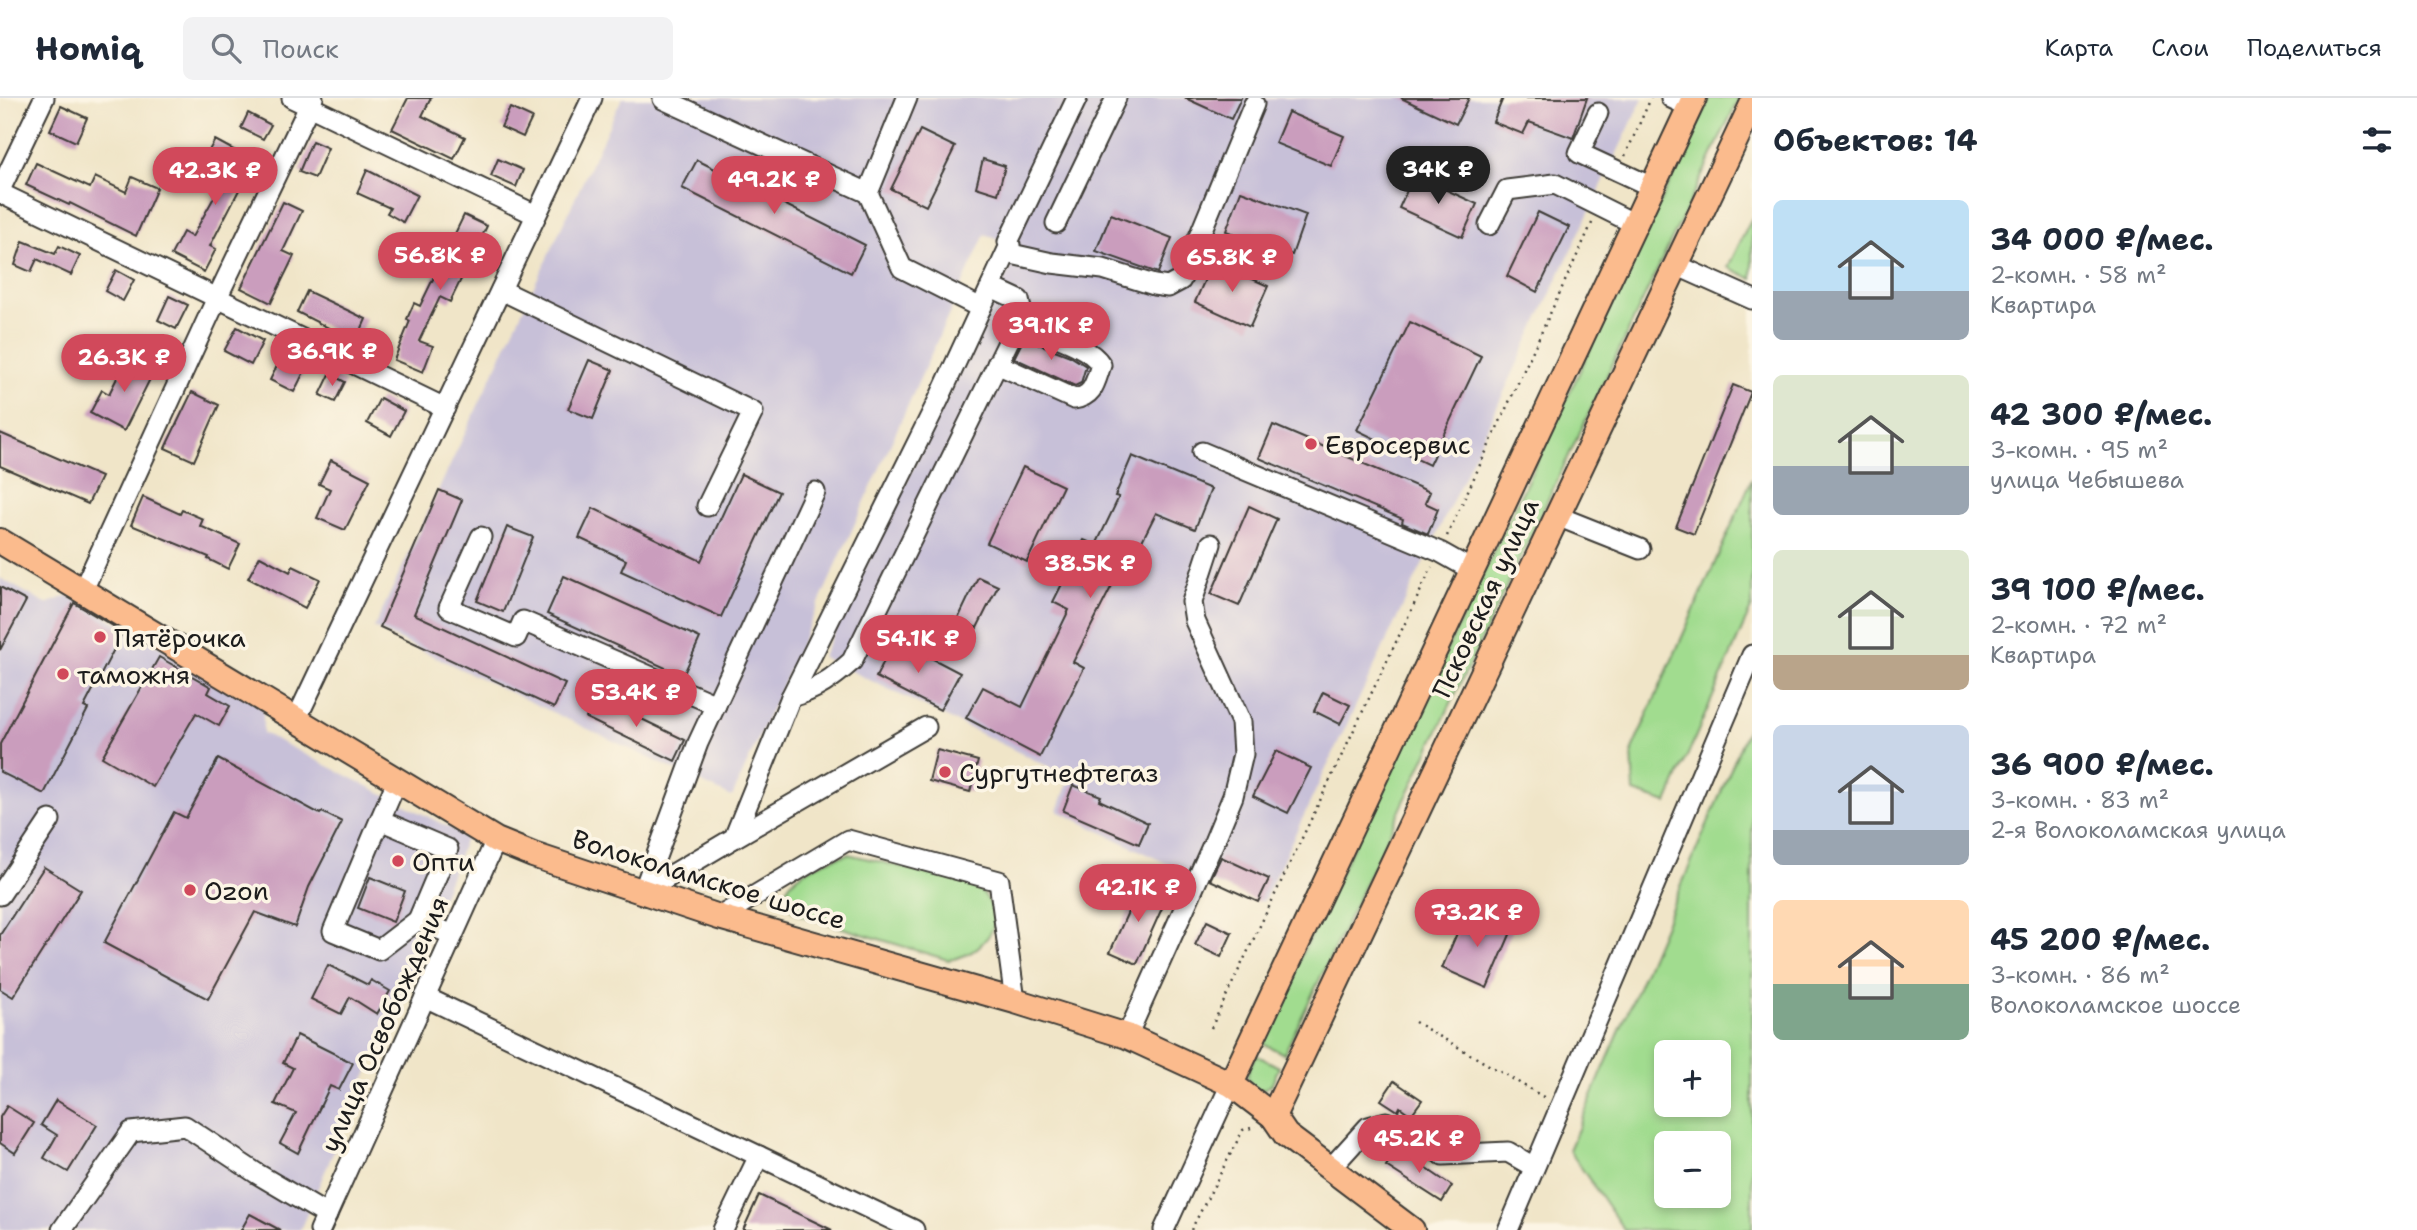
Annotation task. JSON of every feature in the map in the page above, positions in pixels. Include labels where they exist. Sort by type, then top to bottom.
[{"type":"main road","name":"Псковская улица","points":[[1231,1084],[1635,224],[1685,101]]},
{"type":"main road","name":"Псковская улица","points":[[1268,1121],[1752,105]]},
{"type":"main road","name":"Волоколамское шоссе","points":[[0,541],[496,840],[719,917],[1127,1036],[1231,1084],[1268,1121],[1412,1230]]},
{"type":"street","points":[[44,98],[0,192],[444,408]]},
{"type":"street","points":[[296,720],[592,98]]},
{"type":"street","points":[[868,193],[906,98]]},
{"type":"street","points":[[734,838],[791,697],[938,401],[1007,253],[1010,245],[1008,242],[1077,98]]},
{"type":"street","points":[[1056,223],[1116,98]]},
{"type":"street","points":[[663,99],[868,193],[902,268],[981,308]]},
{"type":"street","points":[[83,590],[305,101],[536,215]]},
{"type":"street","points":[[1007,253],[1052,263],[1103,269],[1154,285],[1168,287],[1181,280],[1254,104]]},
{"type":"street","points":[[1598,113],[1579,153],[1652,187]]},
{"type":"street","points":[[1489,225],[1507,190],[1555,184],[1635,224]]},
{"type":"street","points":[[1676,265],[1752,299]]},
{"type":"street","points":[[791,697],[810,692],[828,682],[852,661],[1018,323],[1021,309],[1019,300],[991,287]]},
{"type":"street","points":[[500,290],[752,412],[707,506]]},
{"type":"street","points":[[997,365],[1074,398],[1084,397],[1092,392],[1101,365],[1097,358],[1084,349],[1018,323]]},
{"type":"street","points":[[1202,452],[1440,552],[1472,570]]},
{"type":"street","points":[[643,892],[698,743],[815,492]]},
{"type":"street","points":[[1557,516],[1640,549]]},
{"type":"street","points":[[481,537],[449,608],[516,637],[523,621],[716,705]]},
{"type":"street","points":[[1127,1036],[1233,796],[1243,754],[1241,722],[1195,621],[1192,602],[1211,544]]},
{"type":"street","points":[[1508,1230],[1752,655]]},
{"type":"street","points":[[643,892],[926,727]]},
{"type":"street","points":[[380,820],[448,849],[418,920],[379,950],[333,931],[380,820],[397,781]]},
{"type":"street","points":[[0,895],[50,820]]},
{"type":"street","name":"улица Освобождения","points":[[323,1223],[496,840]]},
{"type":"street","points":[[719,917],[848,840],[999,881],[1015,1002]]},
{"type":"street","points":[[418,920],[453,935]]},
{"type":"street","points":[[425,997],[914,1230]]},
{"type":"street","points":[[1164,1230],[1231,1084]]},
{"type":"street","points":[[1330,1169],[1368,1127],[1386,1122],[1443,1155],[1508,1152],[1534,1167]]},
{"type":"street","points":[[62,1230],[131,1132],[185,1126],[256,1173],[323,1223]]},
{"type":"street","points":[[723,1230],[759,1156]]},
{"type":"path","points":[[1415,1022],[1559,1106]]},
{"type":"path","points":[[1191,1230],[1243,1130],[1268,1121]]},
{"type":"shaded area","points":[[622,98],[1643,98],[1263,902],[1180,870],[1058,811],[1070,777],[822,657],[1019,249],[985,234],[732,797],[374,628]]},
{"type":"shaded area","points":[[0,578],[46,604],[69,595],[263,706],[263,733],[466,836],[438,908],[300,1230],[0,1230]]},
{"type":"green space","points":[[1710,98],[1739,98],[1284,1054],[1260,1042]]},
{"type":"green space","points":[[1752,218],[1752,279],[1728,267]]},
{"type":"green space","points":[[1752,479],[1752,606],[1667,803],[1634,792],[1632,750]]},
{"type":"green space","points":[[1752,719],[1752,1230],[1624,1230],[1569,1150]]},
{"type":"green space","points":[[848,854],[973,884],[985,896],[993,910],[995,917],[991,932],[974,951],[948,960],[800,915],[785,904],[789,885],[797,877],[828,860]]},
{"type":"green space","points":[[1256,1055],[1279,1067],[1272,1084],[1262,1090],[1254,1089],[1248,1080],[1249,1069]]},
{"type":"building","points":[[408,98],[431,98],[422,116],[465,137],[454,159],[392,129]]},
{"type":"building","points":[[1185,98],[1241,98],[1231,119]]},
{"type":"building","points":[[1401,98],[1469,98],[1456,124]]},
{"type":"building","points":[[1503,98],[1587,98],[1573,138],[1529,122],[1523,134],[1493,122]]},
{"type":"building","points":[[61,106],[87,118],[76,142],[50,130]]},
{"type":"building","points":[[510,108],[532,118],[523,137],[501,127]]},
{"type":"building","points":[[1288,112],[1344,136],[1331,166],[1275,143]]},
{"type":"building","points":[[248,113],[271,125],[263,139],[241,128]]},
{"type":"building","points":[[920,130],[955,147],[926,206],[891,189]]},
{"type":"building","points":[[215,140],[254,161],[210,246],[216,249],[204,272],[171,255],[183,232],[192,237],[222,183],[218,181],[224,170],[204,159]]},
{"type":"building","points":[[312,141],[328,148],[315,178],[299,172]]},
{"type":"building","points":[[498,159],[523,170],[516,187],[491,176]]},
{"type":"building","points":[[983,159],[1005,166],[998,194],[976,187]]},
{"type":"building","points":[[697,160],[865,245],[851,273],[682,188]]},
{"type":"building","points":[[36,163],[90,188],[95,177],[126,192],[132,177],[157,188],[136,236],[70,203],[69,205],[26,185]]},
{"type":"building","points":[[367,170],[417,195],[403,222],[387,213],[390,208],[357,193]]},
{"type":"building","points":[[1414,175],[1477,204],[1462,237],[1399,208]]},
{"type":"building","points":[[1241,191],[1306,215],[1292,255],[1226,231]]},
{"type":"building","points":[[283,202],[302,211],[283,251],[294,256],[271,303],[241,288]]},
{"type":"building","points":[[1538,212],[1569,227],[1537,292],[1507,276]]},
{"type":"building","points":[[1111,214],[1172,238],[1158,273],[1096,251]]},
{"type":"building","points":[[464,215],[487,226],[450,302],[440,297],[419,341],[433,346],[423,372],[394,360],[410,321],[407,319],[414,303],[420,306]]},
{"type":"building","points":[[23,241],[55,254],[59,246],[80,256],[71,275],[37,259],[31,272],[15,265]]},
{"type":"building","points":[[1213,261],[1268,286],[1250,327],[1195,302]]},
{"type":"building","points":[[116,270],[134,280],[123,301],[105,291]]},
{"type":"building","points":[[307,291],[366,319],[356,342],[297,312]]},
{"type":"building","points":[[169,296],[188,305],[176,329],[158,320]]},
{"type":"building","points":[[1410,322],[1481,356],[1429,465],[1357,430]]},
{"type":"building","points":[[237,327],[263,341],[251,365],[224,351]]},
{"type":"building","points":[[1024,338],[1070,356],[1086,366],[1081,383],[1075,386],[1014,358]]},
{"type":"building","points":[[284,352],[308,364],[294,392],[270,380]]},
{"type":"building","points":[[128,356],[155,369],[124,431],[90,413],[102,390],[109,394]]},
{"type":"building","points":[[589,360],[613,370],[593,419],[568,409]]},
{"type":"building","points":[[330,374],[345,382],[335,402],[320,395]]},
{"type":"building","points":[[1733,385],[1751,392],[1694,534],[1676,527]]},
{"type":"building","points":[[192,392],[219,405],[194,461],[165,448]]},
{"type":"building","points":[[380,398],[404,411],[391,436],[367,423]]},
{"type":"building","points":[[1273,425],[1430,492],[1425,503],[1438,509],[1428,534],[1402,523],[1403,519],[1259,458]]},
{"type":"building","points":[[0,433],[101,477],[88,504],[0,466]]},
{"type":"building","points":[[1132,456],[1211,489],[1195,529],[1156,513],[1136,553],[1130,550],[1073,662],[1084,668],[1040,757],[966,718],[983,687],[1022,707],[1069,610],[1053,602],[1084,540],[1096,545],[1119,497],[1115,496]]},
{"type":"building","points":[[331,460],[370,480],[345,530],[317,518],[330,489],[319,484]]},
{"type":"building","points":[[1023,467],[1063,486],[1027,562],[987,543]]},
{"type":"building","points":[[741,474],[779,492],[721,617],[621,571],[626,560],[579,538],[593,508],[701,561]]},
{"type":"building","points":[[439,490],[462,500],[414,614],[565,684],[554,708],[380,627]]},
{"type":"building","points":[[143,497],[180,514],[182,510],[203,519],[200,526],[240,544],[228,569],[208,559],[209,557],[131,525]]},
{"type":"building","points":[[1249,506],[1277,519],[1239,606],[1211,594]]},
{"type":"building","points":[[507,527],[533,537],[503,612],[477,601]]},
{"type":"building","points":[[260,556],[290,572],[293,566],[320,579],[305,608],[248,578]]},
{"type":"building","points":[[564,576],[700,638],[683,676],[547,614]]},
{"type":"building","points":[[978,577],[998,586],[977,628],[958,619]]},
{"type":"building","points":[[0,587],[26,601],[0,650]]},
{"type":"building","points":[[74,603],[123,632],[84,707],[88,709],[44,794],[0,772],[0,744]]},
{"type":"building","points":[[895,639],[960,673],[940,710],[876,677]]},
{"type":"building","points":[[159,657],[211,687],[208,693],[230,706],[219,726],[196,713],[153,787],[102,757]]},
{"type":"building","points":[[1323,692],[1350,705],[1340,724],[1314,711]]},
{"type":"building","points":[[596,697],[685,740],[675,761],[586,718]]},
{"type":"building","points":[[937,750],[978,761],[970,792],[929,781]]},
{"type":"building","points":[[1276,751],[1311,768],[1288,813],[1253,796]]},
{"type":"building","points":[[218,759],[320,814],[322,812],[342,822],[309,887],[295,927],[255,912],[208,999],[104,943],[174,812],[186,818]]},
{"type":"building","points":[[1073,785],[1101,796],[1099,800],[1148,823],[1139,844],[1063,811]]},
{"type":"building","points":[[1221,857],[1269,879],[1258,902],[1210,880]]},
{"type":"building","points":[[44,867],[81,890],[13,997],[0,989],[0,935]]},
{"type":"building","points":[[370,877],[405,891],[393,922],[358,908]]},
{"type":"building","points":[[1140,885],[1167,897],[1137,964],[1110,952]]},
{"type":"building","points":[[1467,910],[1512,930],[1487,988],[1442,968]]},
{"type":"building","points":[[1207,921],[1232,933],[1221,957],[1195,945]]},
{"type":"building","points":[[328,965],[368,985],[371,980],[390,991],[377,1014],[350,997],[341,1014],[311,999]]},
{"type":"building","points":[[297,1035],[353,1063],[339,1090],[330,1086],[298,1153],[280,1143],[296,1113],[275,1104],[293,1068],[283,1063]]},
{"type":"building","points":[[1394,1081],[1422,1100],[1411,1115],[1400,1107],[1398,1111],[1381,1100]]},
{"type":"building","points":[[56,1100],[97,1125],[68,1172],[44,1158],[57,1135],[41,1125]]},
{"type":"building","points":[[7,1106],[34,1123],[15,1153],[0,1143],[0,1117]]},
{"type":"building","points":[[1398,1149],[1452,1186],[1442,1202],[1386,1166]]},
{"type":"building","points":[[759,1195],[832,1230],[743,1230]]},
{"type":"building","points":[[250,1214],[280,1230],[241,1230]]},
{"type":"place","name":"Евросервис","points":[[1311,444]]},
{"type":"place","name":"Пятёрочка","points":[[100,637]]},
{"type":"place","name":"таможня","points":[[63,674]]},
{"type":"place","name":"Сургутнефтегаз","points":[[945,772]]},
{"type":"place","name":"Опти","points":[[398,861]]},
{"type":"place","name":"Ozon","points":[[190,890]]}]
